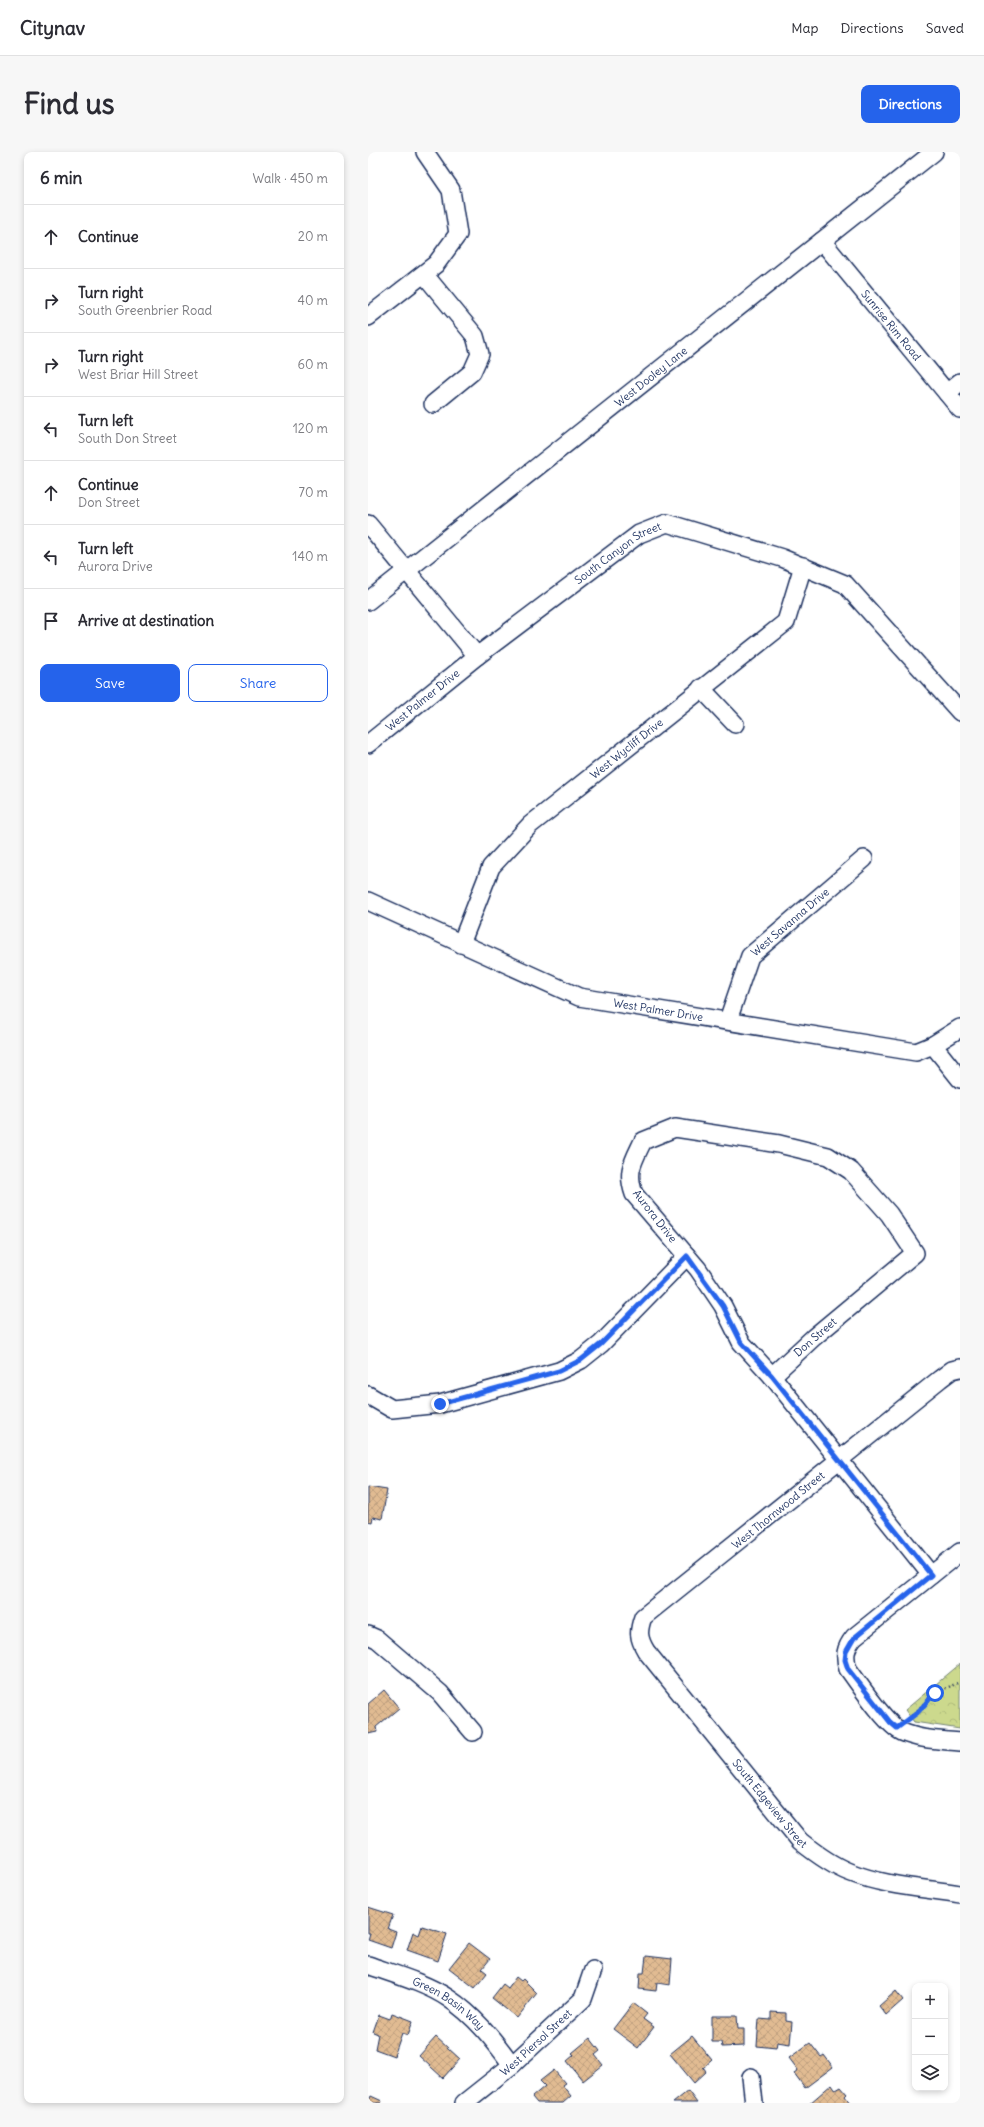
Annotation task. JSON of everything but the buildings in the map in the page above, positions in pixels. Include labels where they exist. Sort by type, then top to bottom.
[{"type":"street","points":[[368,317],[436,264],[458,234],[451,190],[425,152]]},
{"type":"street","name":"West Dooley Lane","points":[[368,601],[405,570],[934,152]]},
{"type":"street","name":"Sunrise Rim Road","points":[[822,241],[960,410]]},
{"type":"street","points":[[424,274],[475,336],[480,354],[472,372],[433,404]]},
{"type":"street","points":[[947,393],[960,382]]},
{"type":"street","name":"South Canyon Street","points":[[477,656],[639,534],[667,523],[782,558],[845,584],[960,712]]},
{"type":"street","points":[[368,524],[477,656]]},
{"type":"street","name":"West Wycliff Drive","points":[[461,944],[491,867],[530,825],[786,622],[802,566]]},
{"type":"street","name":"West Palmer Drive","points":[[368,744],[477,656]]},
{"type":"street","points":[[701,688],[735,724]]},
{"type":"street","name":"West Savanna Drive","points":[[728,1020],[750,956],[864,859]]},
{"type":"street","name":"West Palmer Drive","points":[[368,901],[579,997],[728,1020],[916,1052],[933,1045],[960,1028]]},
{"type":"street","points":[[933,1045],[960,1079]]},
{"type":"street","name":"Aurora Drive","points":[[687,1256],[634,1194],[629,1180],[633,1163],[643,1141],[675,1128],[760,1141],[828,1156],[850,1171],[870,1193]]},
{"type":"street","name":"Don Street","points":[[772,1376],[814,1337],[915,1253],[889,1214],[870,1193]]},
{"type":"street","points":[[368,1395],[392,1409],[440,1404],[559,1371],[581,1360],[601,1344],[687,1256],[723,1306],[741,1342],[772,1376],[931,1575]]},
{"type":"street","name":"West Thornwood Street","points":[[639,1629],[643,1617],[940,1379],[952,1370],[960,1368]]},
{"type":"street","points":[[960,1552],[854,1638],[846,1652],[845,1660],[848,1669],[890,1722],[897,1728],[917,1738],[960,1742]]},
{"type":"street","name":"South Edgeview Street","points":[[639,1629],[640,1641],[646,1651],[800,1841],[820,1856],[848,1872],[876,1881],[960,1894]]},
{"type":"street","points":[[368,1635],[377,1639],[440,1693],[473,1732]]},
{"type":"street","name":"Green Basin Way","points":[[368,1965],[435,1990],[449,1998],[487,2032],[512,2065]]},
{"type":"street","name":"West Piersol Street","points":[[464,2103],[512,2065],[583,1999],[593,1970]]},
{"type":"street","points":[[751,2076],[754,2103]]},
{"type":"path","points":[[897,1728],[917,1713],[935,1693],[960,1682]]},
{"type":"green space","points":[[960,1664],[960,1729],[914,1722],[905,1710]]},
{"type":"route","points":[[440,1404],[559,1371],[581,1360],[601,1344],[687,1256],[698,1269],[723,1306],[741,1342],[772,1376],[931,1575],[854,1638],[849,1644],[846,1652],[845,1660],[848,1669],[890,1722],[897,1728],[917,1713],[935,1693]]}]
